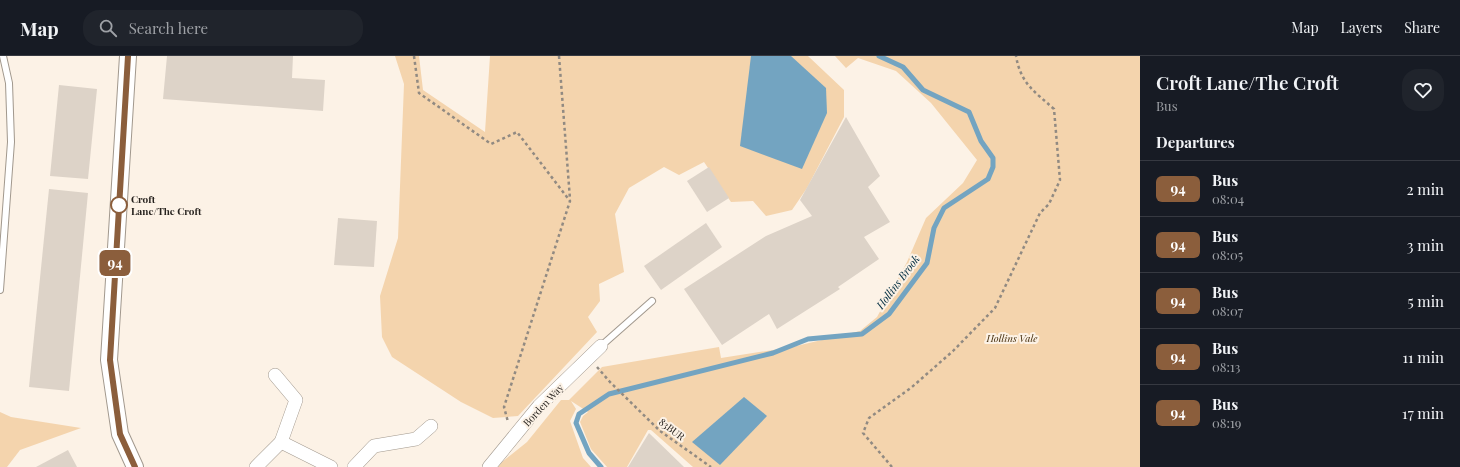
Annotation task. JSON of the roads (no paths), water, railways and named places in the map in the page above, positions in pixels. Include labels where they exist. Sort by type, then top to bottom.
[{"type":"street","points":[[128,56],[110,360],[120,434],[135,467]]},
{"type":"street","name":"Borden Way","points":[[489,467],[539,406],[601,346]]},
{"type":"street","points":[[256,467],[282,442],[296,400],[275,375]]},
{"type":"street","points":[[354,467],[374,446],[416,439],[430,426]]},
{"type":"street","points":[[282,442],[332,467]]},
{"type":"lane","points":[[0,290],[11,142],[9,83],[3,56]]},
{"type":"lane","points":[[601,346],[652,301]]},
{"type":"water","points":[[751,56],[791,56],[826,88],[827,113],[802,169],[740,146]]},
{"type":"water","points":[[744,397],[767,416],[720,465],[692,442]]},
{"type":"waterway","name":"Hollins Brook","points":[[601,467],[589,453],[576,423],[579,414],[609,394],[773,353],[808,339],[862,334],[889,314],[927,263],[934,228],[944,208],[988,179],[993,167],[993,158],[981,141],[969,112],[923,90],[903,67],[879,56]]},
{"type":"place","name":"Croft Lane/The Croft","points":[[119,205]]},
{"type":"park label","name":"Hollins Vale","points":[[1012,338]]}]
